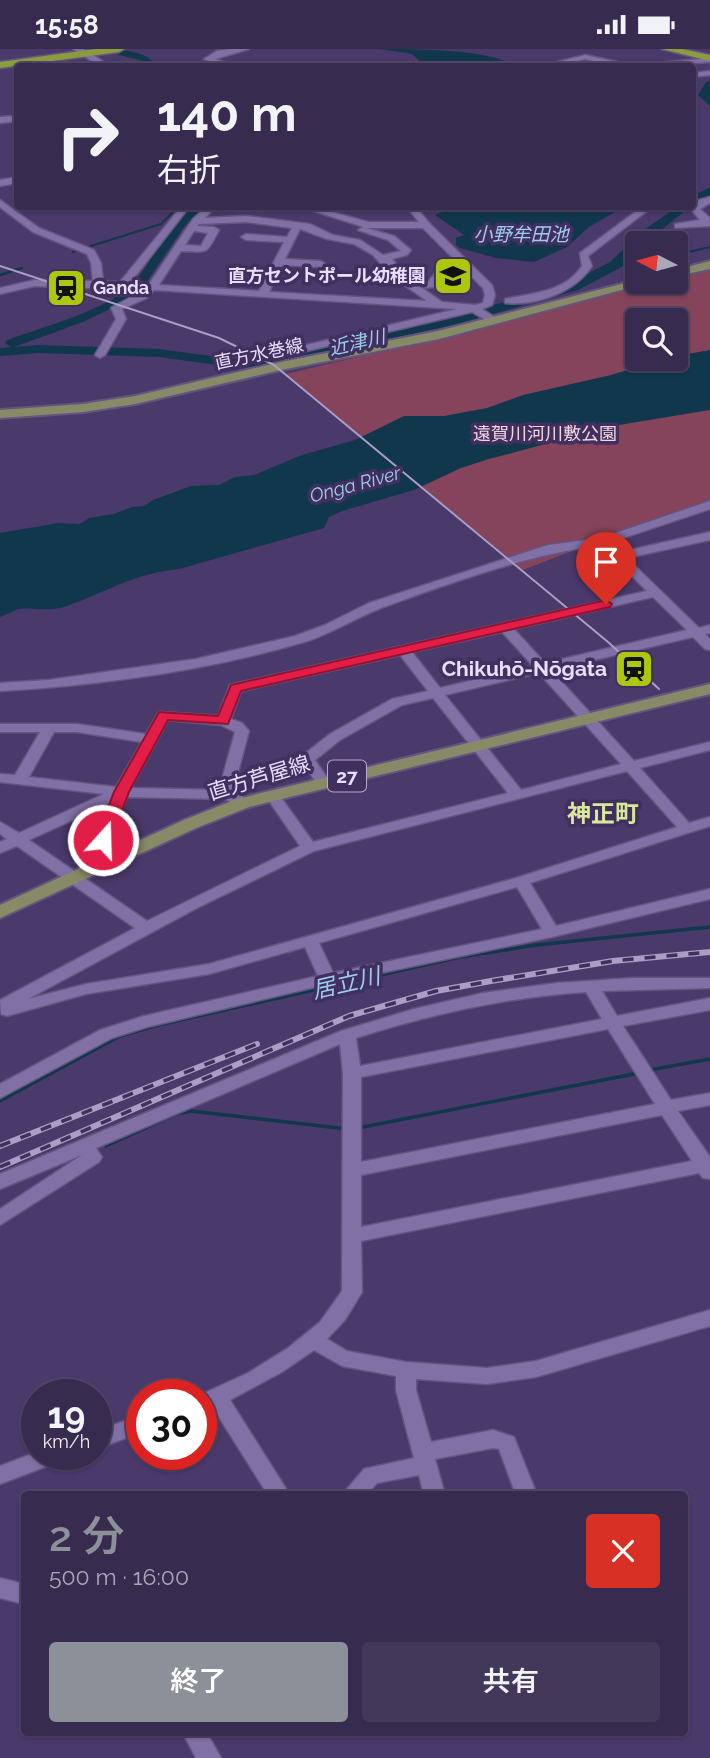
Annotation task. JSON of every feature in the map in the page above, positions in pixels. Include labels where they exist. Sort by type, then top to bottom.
[{"type":"highway","points":[[0,65],[81,51],[119,49]]},
{"type":"highway","points":[[667,49],[710,59]]},
{"type":"main road","points":[[688,270],[710,265]]},
{"type":"main road","name":"直方水巻線","points":[[0,414],[108,405],[497,322],[625,287]]},
{"type":"main road","name":"直方芦屋線","points":[[0,912],[243,803],[710,689]]},
{"type":"street","points":[[221,63],[208,59],[220,53],[244,49]]},
{"type":"street","points":[[81,51],[101,63]]},
{"type":"street","points":[[562,62],[585,57],[611,63]]},
{"type":"street","points":[[674,63],[710,59]]},
{"type":"street","points":[[1,205],[36,230],[91,252],[96,263],[98,283]]},
{"type":"street","points":[[123,285],[183,210]]},
{"type":"street","points":[[101,351],[121,319],[116,308],[143,296],[152,287],[194,225],[208,210]]},
{"type":"street","points":[[316,210],[367,226],[426,225]]},
{"type":"street","points":[[414,210],[488,287],[490,295],[481,308]]},
{"type":"street","points":[[281,354],[570,286],[581,277],[587,266],[583,255],[643,210]]},
{"type":"street","points":[[696,210],[709,222]]},
{"type":"street","points":[[194,225],[246,219],[318,229],[337,240],[357,242],[376,253],[390,270],[439,305]]},
{"type":"street","points":[[678,226],[709,222]]},
{"type":"street","points":[[180,248],[204,249],[214,230],[194,225]]},
{"type":"street","points":[[262,295],[297,226]]},
{"type":"street","points":[[363,230],[391,237],[406,250],[386,257],[394,268],[390,270]]},
{"type":"street","points":[[246,237],[290,240]]},
{"type":"street","points":[[509,301],[574,281],[577,271],[573,262]]},
{"type":"street","points":[[276,267],[321,264]]},
{"type":"street","points":[[276,267],[300,273]]},
{"type":"street","points":[[416,289],[419,284],[432,285],[440,273]]},
{"type":"street","points":[[364,277],[402,279]]},
{"type":"street","points":[[0,291],[35,283],[98,283],[303,297],[376,315],[439,305],[481,308],[497,322]]},
{"type":"street","points":[[303,297],[309,283]]},
{"type":"street","points":[[0,687],[112,676],[231,656],[316,634],[374,606],[552,548],[603,541],[710,505]]},
{"type":"street","points":[[619,556],[710,536]]},
{"type":"street","points":[[603,541],[710,646]]},
{"type":"street","points":[[223,721],[236,688],[656,593]]},
{"type":"street","points":[[505,627],[686,828]]},
{"type":"street","points":[[323,782],[307,759],[397,702],[710,629]]},
{"type":"street","points":[[403,650],[517,795]]},
{"type":"street","points":[[118,857],[103,840],[121,792],[164,715],[223,721],[242,731],[225,795]]},
{"type":"street","points":[[0,728],[111,732],[149,739]]},
{"type":"street","points":[[20,780],[50,728]]},
{"type":"street","points":[[0,1009],[146,928],[309,848],[710,746]]},
{"type":"street","points":[[0,778],[121,792],[225,795],[234,796],[243,803]]},
{"type":"street","points":[[0,848],[121,792]]},
{"type":"street","points":[[272,795],[309,848]]},
{"type":"street","points":[[0,1009],[86,989],[209,969],[521,881],[710,821]]},
{"type":"street","points":[[0,827],[146,928]]},
{"type":"street","points":[[521,881],[552,932]]},
{"type":"street","points":[[0,1092],[106,1034],[144,1022],[328,979],[552,932],[710,894]]},
{"type":"street","points":[[310,941],[328,979]]},
{"type":"street","points":[[0,1182],[347,1035],[503,995],[591,986],[710,983]]},
{"type":"street","points":[[353,1236],[708,1169],[665,1108],[591,986]]},
{"type":"street","points":[[352,1073],[710,1004]]},
{"type":"street","points":[[217,1397],[239,1388],[311,1339],[337,1317],[352,1291],[352,1073],[347,1035]]},
{"type":"street","points":[[352,1170],[710,1099]]},
{"type":"street","points":[[0,1218],[93,1157],[84,1145]]},
{"type":"street","points":[[311,1339],[342,1358],[406,1370],[487,1376],[536,1369],[710,1318]]},
{"type":"street","points":[[406,1370],[406,1390],[434,1491]]},
{"type":"street","points":[[217,1405],[224,1408],[277,1491]]},
{"type":"street","points":[[356,1491],[371,1475],[493,1439],[507,1443],[525,1491]]},
{"type":"street","points":[[0,1475],[21,1467]]},
{"type":"street","points":[[0,1588],[21,1593]]},
{"type":"street","points":[[197,1736],[209,1758]]},
{"type":"green space","name":"遠賀川河川敷公園","points":[[710,267],[710,503],[610,536],[523,570],[286,374],[625,290],[625,294],[688,294],[688,273]]},
{"type":"water","points":[[380,49],[471,53],[510,63],[422,63],[412,54]]},
{"type":"water","name":"小野牟田池","points":[[619,210],[589,227],[567,247],[534,262],[496,258],[460,248],[456,245],[456,238],[464,235],[435,215],[442,212]]},
{"type":"water","name":"Onga River","points":[[710,350],[710,410],[613,426],[489,459],[461,468],[414,490],[342,511],[329,517],[324,528],[179,569],[148,575],[64,607],[20,609],[0,617],[0,533],[58,523],[80,524],[89,518],[144,506],[191,486],[219,485],[235,477],[254,475],[302,455],[355,440],[404,416],[444,416],[487,408],[523,395],[625,371],[688,371],[688,354]]},
{"type":"waterway","points":[[100,49],[143,57],[150,63]]},
{"type":"waterway","name":"近津川","points":[[710,84],[703,95],[710,103]]},
{"type":"waterway","name":"近津川","points":[[696,199],[710,191]]},
{"type":"waterway","points":[[88,247],[161,224],[175,210]]},
{"type":"waterway","points":[[12,343],[78,319],[127,295],[144,278],[179,224],[194,210]]},
{"type":"waterway","name":"近津川","points":[[0,352],[38,349],[159,353],[240,364],[276,360],[457,320],[573,287],[615,265],[648,233],[680,210]]},
{"type":"waterway","points":[[688,252],[710,247]]},
{"type":"waterway","points":[[73,252],[77,250]]},
{"type":"waterway","points":[[615,265],[625,264]]},
{"type":"waterway","points":[[0,275],[22,268]]},
{"type":"waterway","name":"居立川","points":[[0,1101],[120,1036],[154,1026],[460,957],[536,945],[710,927]]},
{"type":"waterway","points":[[650,1070],[710,1059]]},
{"type":"waterway","points":[[358,1128],[639,1073]]},
{"type":"waterway","points":[[106,1146],[176,1114],[191,1111],[347,1129]]},
{"type":"tram line","points":[[0,266],[219,338],[274,365],[608,642],[659,689]]},
{"type":"railway","points":[[0,1167],[349,1016],[436,991],[491,981],[613,961],[710,952]]},
{"type":"railway","points":[[0,1146],[257,1044]]},
{"type":"place","name":"直方セントポール幼稚園","points":[[453,276]]},
{"type":"place","name":"Ganda","points":[[66,288]]},
{"type":"place","name":"Chikuhō-Nōgata","points":[[634,669]]},
{"type":"district","name":"神正町","points":[[603,814]]},
{"type":"route","points":[[103,840],[121,792],[164,715],[223,721],[236,688],[606,604]]}]
